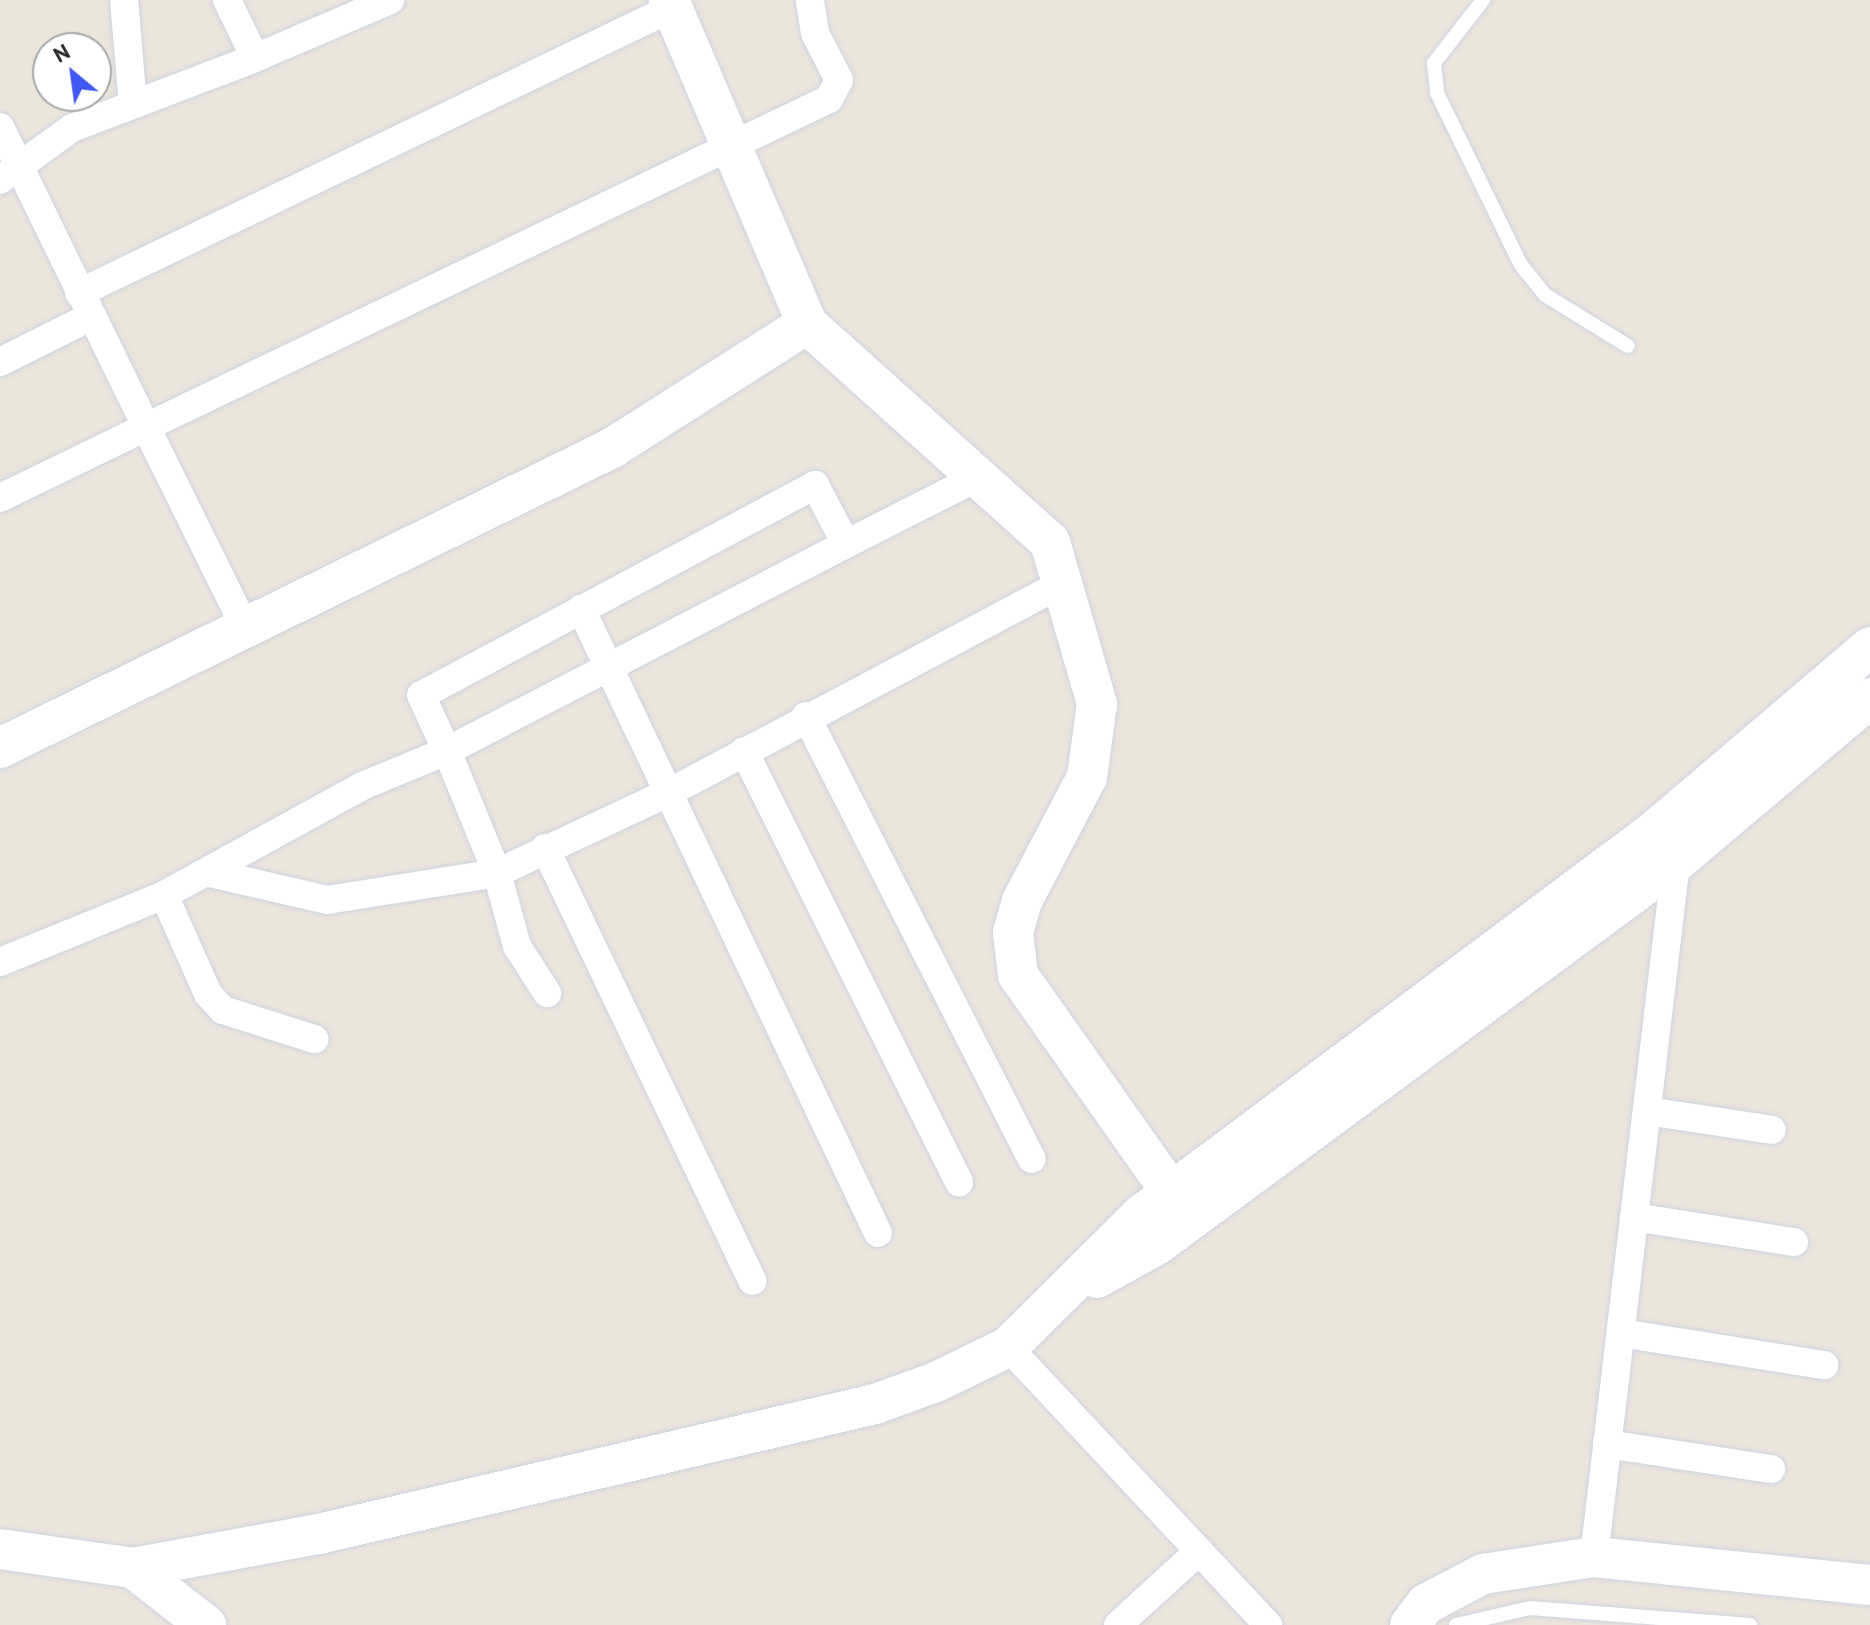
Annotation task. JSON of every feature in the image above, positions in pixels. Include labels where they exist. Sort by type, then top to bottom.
[{"type":"street","points":[[124,0],[133,104]]},
{"type":"street","points":[[227,0],[255,58]]},
{"type":"street","points":[[12,174],[72,128],[255,58],[390,0]]},
{"type":"street","points":[[0,498],[730,145],[835,90],[839,80],[815,33],[810,0]]},
{"type":"street","points":[[0,362],[84,306],[670,4],[807,324],[1050,542],[1097,704],[1087,777],[1022,901],[1013,933],[1018,975],[1171,1192]]},
{"type":"street","points":[[0,127],[12,174],[84,306],[246,629]]},
{"type":"street","points":[[0,748],[612,448],[807,324]]},
{"type":"street","points":[[0,962],[164,895],[362,786],[447,751],[978,477]]},
{"type":"street","points":[[547,993],[517,946],[497,873],[421,695],[815,485],[846,544]]},
{"type":"street","points":[[206,872],[327,900],[497,873],[670,792],[806,716],[1062,584]]},
{"type":"street","points":[[581,609],[878,1233]]},
{"type":"street","points":[[1062,1298],[1158,1244],[1665,847],[1870,647]]},
{"type":"street","points":[[0,1549],[133,1568],[319,1534],[875,1404],[1008,1347],[1171,1192],[1665,847],[1870,698]]},
{"type":"street","points":[[806,716],[1032,1159]]},
{"type":"street","points":[[744,751],[959,1182]]},
{"type":"street","points":[[1594,1557],[1647,1111],[1665,847]]},
{"type":"street","points":[[545,848],[752,1281]]},
{"type":"street","points":[[164,895],[208,994],[223,1010],[314,1039]]},
{"type":"street","points":[[1647,1111],[1772,1130]]},
{"type":"street","points":[[1634,1217],[1794,1242]]},
{"type":"street","points":[[1621,1333],[1824,1365]]},
{"type":"street","points":[[1008,1347],[1268,1625]]},
{"type":"street","points":[[1607,1444],[1771,1469]]},
{"type":"street","points":[[1118,1625],[1199,1551]]},
{"type":"street","points":[[1410,1625],[1426,1604],[1483,1574],[1594,1557],[1870,1585]]},
{"type":"street","points":[[133,1568],[206,1625]]},
{"type":"lane","points":[[1483,0],[1434,63],[1437,93],[1521,265],[1555,303],[1628,346]]},
{"type":"lane","points":[[1456,1625],[1530,1608],[1750,1625]]}]
